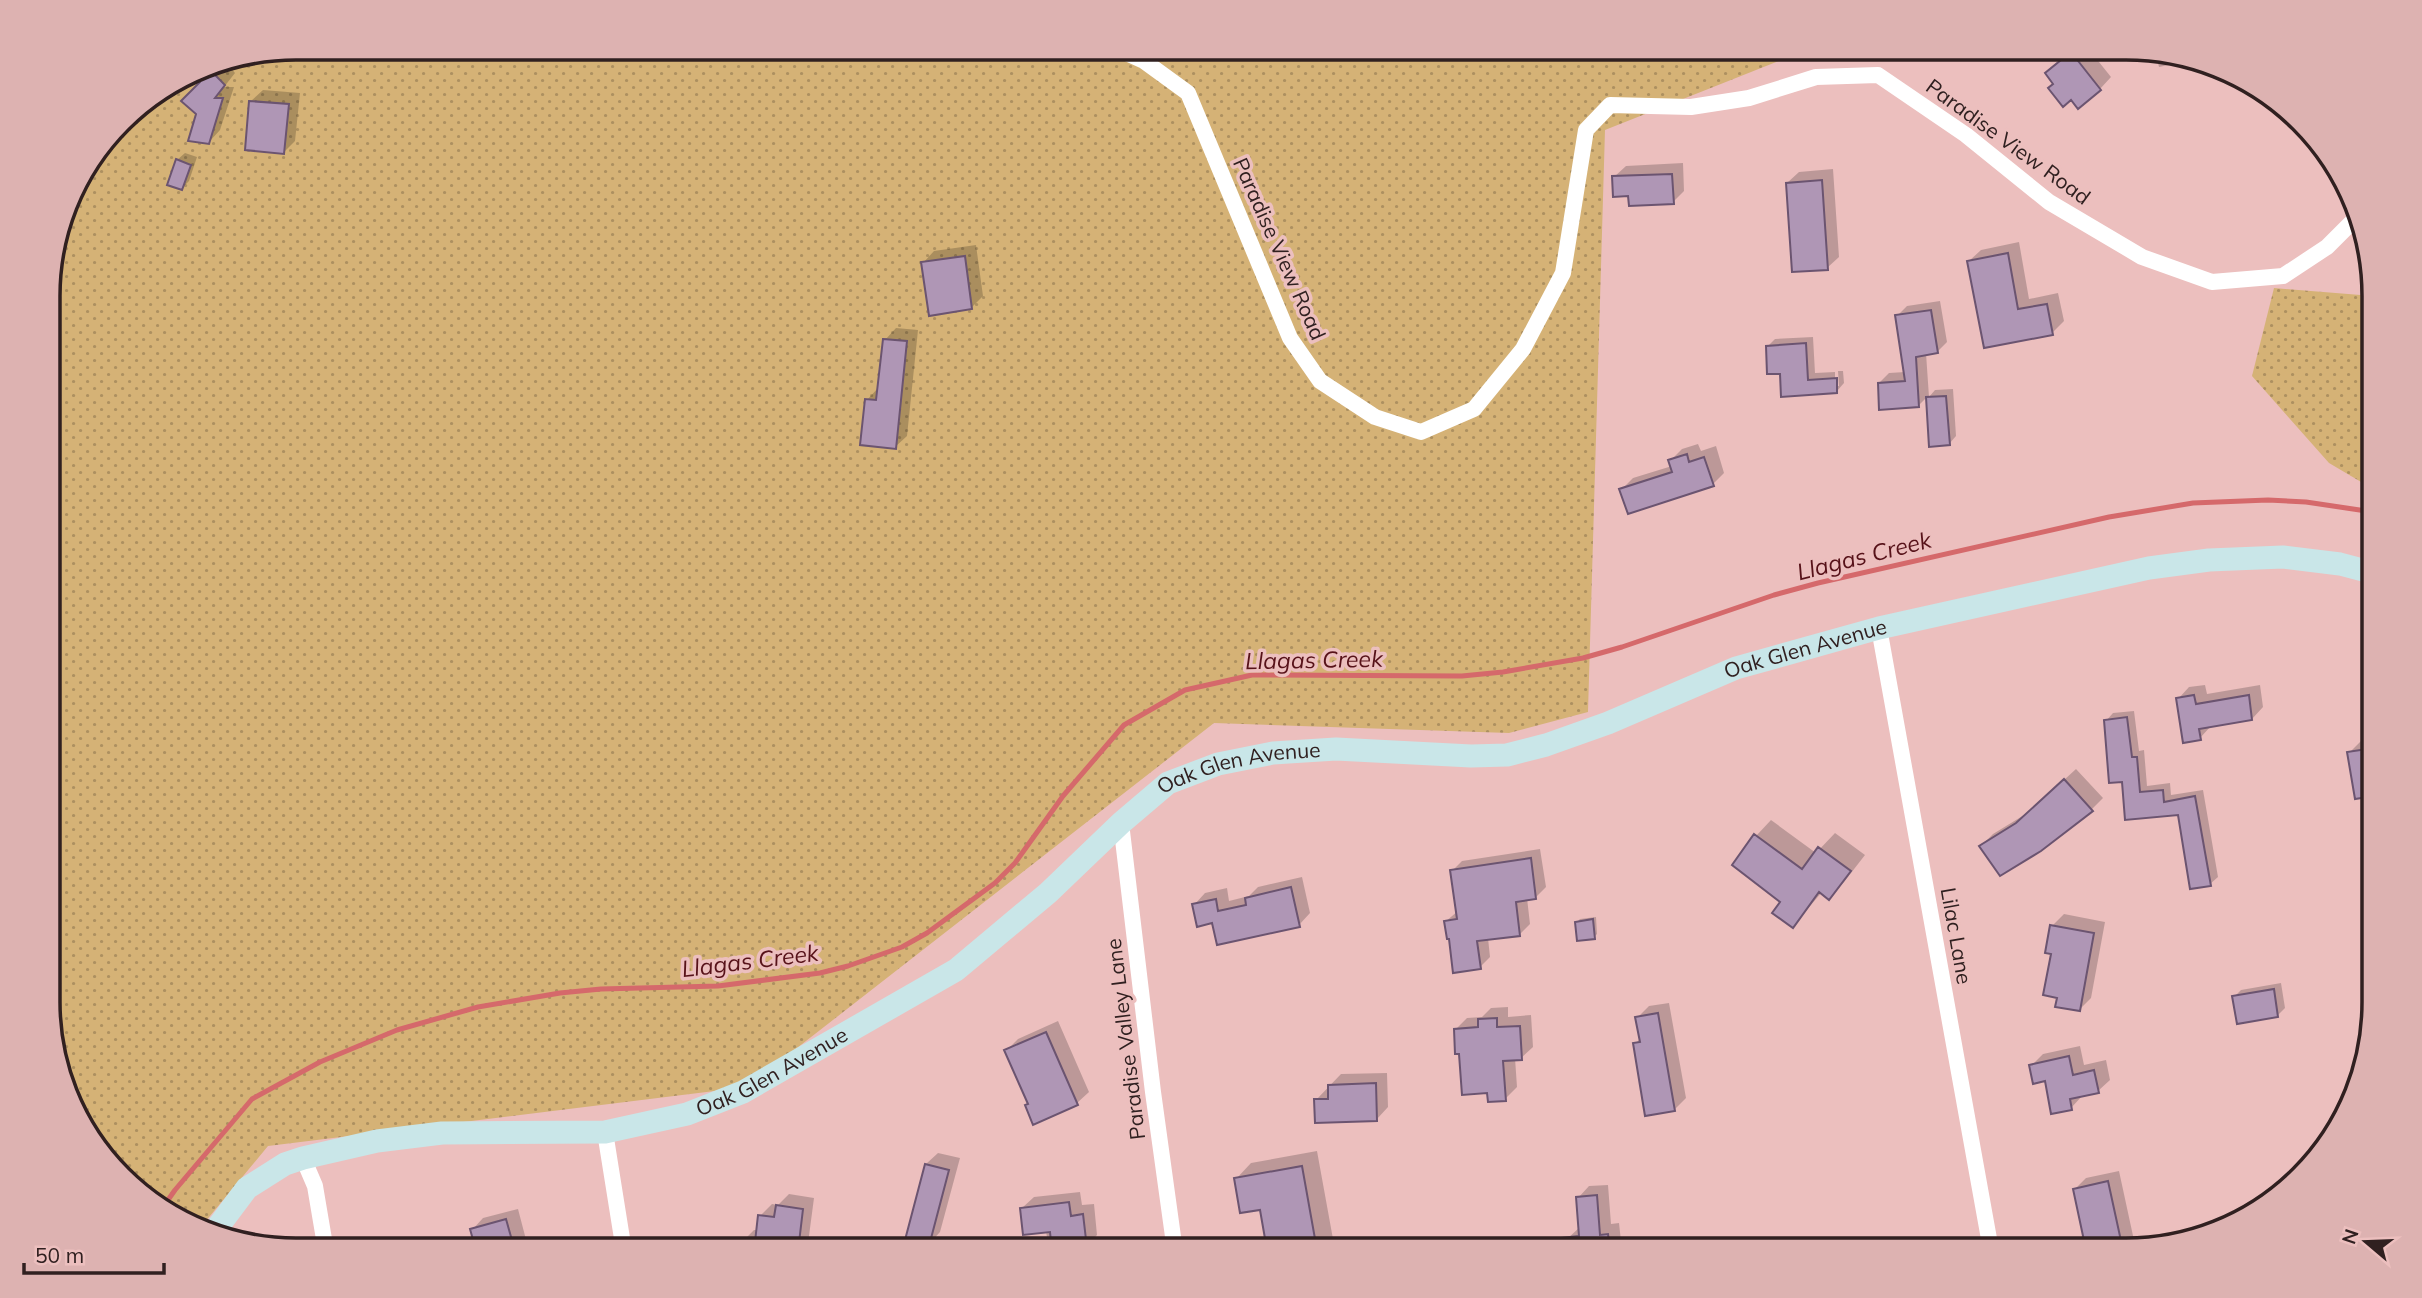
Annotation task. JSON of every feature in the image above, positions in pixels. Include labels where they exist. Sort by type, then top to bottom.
[{"type":"street","name":"Paradise View Road","points":[[1142,60],[1188,93],[1290,338],[1320,381],[1375,417],[1421,432],[1474,409],[1523,349],[1563,273],[1586,130],[1610,105],[1691,107],[1749,98],[1816,77],[1878,75],[1966,135],[2049,202],[2142,257],[2213,282],[2283,276],[2327,247],[2351,223]]},
{"type":"street","name":"Oak Glen Avenue","points":[[219,1225],[247,1188],[285,1164],[303,1158],[377,1141],[442,1133],[605,1132],[687,1114],[743,1092],[956,970],[1048,892],[1168,783],[1218,764],[1273,753],[1336,749],[1471,756],[1507,755],[1546,745],[1608,723],[1737,668],[1879,628],[2148,568],[2209,559],[2283,557],[2340,564],[2362,570]]},
{"type":"street","name":"Lilac Lane","points":[[1879,628],[1989,1238]]},
{"type":"street","name":"Paradise Valley Lane","points":[[1121,823],[1173,1238]]},
{"type":"street","points":[[605,1132],[622,1238]]},
{"type":"street","points":[[303,1158],[315,1186],[324,1238]]},
{"type":"shaded area","points":[[295,60],[1781,60],[1605,130],[1588,712],[1509,733],[1214,723],[747,1087],[268,1146],[206,1221],[177,1207],[152,1190],[129,1169],[108,1146],[91,1121],[77,1093],[62,1033],[60,280],[68,234],[77,205],[91,177],[118,140],[164,99],[220,72],[249,64]]},
{"type":"shaded area","points":[[2274,288],[2362,295],[2362,482],[2329,463],[2252,376]]},
{"type":"building","points":[[2061,60],[2077,60],[2101,90],[2078,109],[2071,100],[2063,107],[2048,88],[2053,84],[2045,73]]},
{"type":"building","points":[[219,72],[215,75],[225,85],[215,98],[223,98],[209,144],[188,141],[196,114],[181,101],[199,80]]},
{"type":"building","points":[[249,101],[289,104],[284,154],[245,150]]},
{"type":"building","points":[[176,159],[191,165],[182,190],[167,185]]},
{"type":"building","points":[[1672,174],[1674,204],[1629,206],[1628,196],[1613,197],[1612,176]]},
{"type":"building","points":[[1822,180],[1828,270],[1792,272],[1786,183]]},
{"type":"building","points":[[2008,253],[2018,309],[2047,304],[2053,335],[1984,348],[1967,261]]},
{"type":"building","points":[[965,256],[972,309],[929,316],[921,262]]},
{"type":"building","points":[[1931,310],[1938,353],[1916,357],[1919,407],[1879,410],[1878,383],[1905,381],[1895,315]]},
{"type":"building","points":[[883,339],[907,341],[896,449],[860,445],[865,399],[876,400]]},
{"type":"building","points":[[1806,343],[1808,380],[1837,378],[1837,393],[1781,397],[1780,374],[1767,374],[1766,346]]},
{"type":"building","points":[[1946,396],[1950,445],[1929,447],[1926,397]]},
{"type":"building","points":[[1687,454],[1689,462],[1704,457],[1714,486],[1628,514],[1619,489],[1672,472],[1668,460]]},
{"type":"building","points":[[2194,695],[2196,704],[2249,695],[2252,720],[2199,729],[2201,740],[2183,743],[2176,698]]},
{"type":"building","points":[[2127,717],[2132,757],[2137,757],[2140,792],[2163,790],[2164,802],[2195,796],[2211,886],[2190,889],[2178,815],[2125,820],[2122,782],[2109,783],[2104,720]]},
{"type":"building","points":[[2362,750],[2362,798],[2355,799],[2347,752]]},
{"type":"building","points":[[2064,779],[2093,811],[2041,851],[2000,876],[1979,846],[2016,823]]},
{"type":"building","points":[[1754,834],[1802,869],[1818,847],[1851,871],[1829,900],[1819,892],[1793,928],[1772,913],[1780,902],[1732,865]]},
{"type":"building","points":[[1531,858],[1536,899],[1516,902],[1520,936],[1477,941],[1481,969],[1453,973],[1444,921],[1457,919],[1450,870]]},
{"type":"building","points":[[1291,887],[1300,927],[1217,945],[1212,923],[1197,927],[1192,904],[1216,899],[1218,911],[1246,905],[1245,898]]},
{"type":"building","points":[[1593,919],[1595,939],[1577,941],[1575,922]]},
{"type":"building","points":[[2050,925],[2094,933],[2080,1011],[2055,1007],[2057,998],[2043,995],[2051,954],[2045,953]]},
{"type":"building","points":[[2274,989],[2278,1017],[2237,1024],[2232,996]]},
{"type":"building","points":[[1658,1013],[1675,1111],[1645,1116],[1633,1043],[1640,1042],[1635,1017]]},
{"type":"building","points":[[1497,1018],[1497,1027],[1520,1026],[1522,1060],[1503,1061],[1506,1101],[1488,1102],[1487,1093],[1462,1095],[1454,1029],[1478,1027],[1478,1019]]},
{"type":"building","points":[[1046,1032],[1078,1105],[1033,1125],[1025,1105],[1028,1104],[1004,1050]]},
{"type":"building","points":[[2069,1056],[2073,1075],[2094,1070],[2099,1093],[2070,1099],[2072,1110],[2051,1114],[2045,1081],[2033,1084],[2029,1065]]},
{"type":"building","points":[[1376,1083],[1377,1121],[1315,1123],[1314,1099],[1328,1099],[1328,1085]]},
{"type":"building","points":[[925,1164],[949,1170],[931,1238],[906,1238]]},
{"type":"building","points":[[1302,1166],[1315,1238],[1265,1238],[1260,1210],[1240,1213],[1234,1178]]},
{"type":"building","points":[[2108,1181],[2120,1238],[2083,1238],[2073,1189]]},
{"type":"building","points":[[1597,1195],[1600,1235],[1608,1234],[1608,1238],[1562,1238],[1579,1236],[1576,1197]]},
{"type":"building","points":[[1069,1202],[1071,1216],[1083,1214],[1086,1238],[1051,1238],[1050,1232],[1023,1235],[1020,1208]]},
{"type":"building","points":[[776,1205],[803,1209],[800,1238],[755,1238],[758,1215],[774,1217]]},
{"type":"building","points":[[506,1219],[511,1238],[472,1238],[470,1229]]},
{"type":"waterway","name":"Llagas Creek","points":[[168,1201],[252,1099],[320,1062],[397,1030],[478,1007],[560,993],[601,989],[718,986],[820,973],[902,947],[927,933],[995,883],[1015,863],[1063,796],[1124,725],[1185,690],[1252,675],[1462,676],[1583,658],[1818,583],[2109,517],[2193,503],[2268,500],[2306,502],[2362,510]]}]
